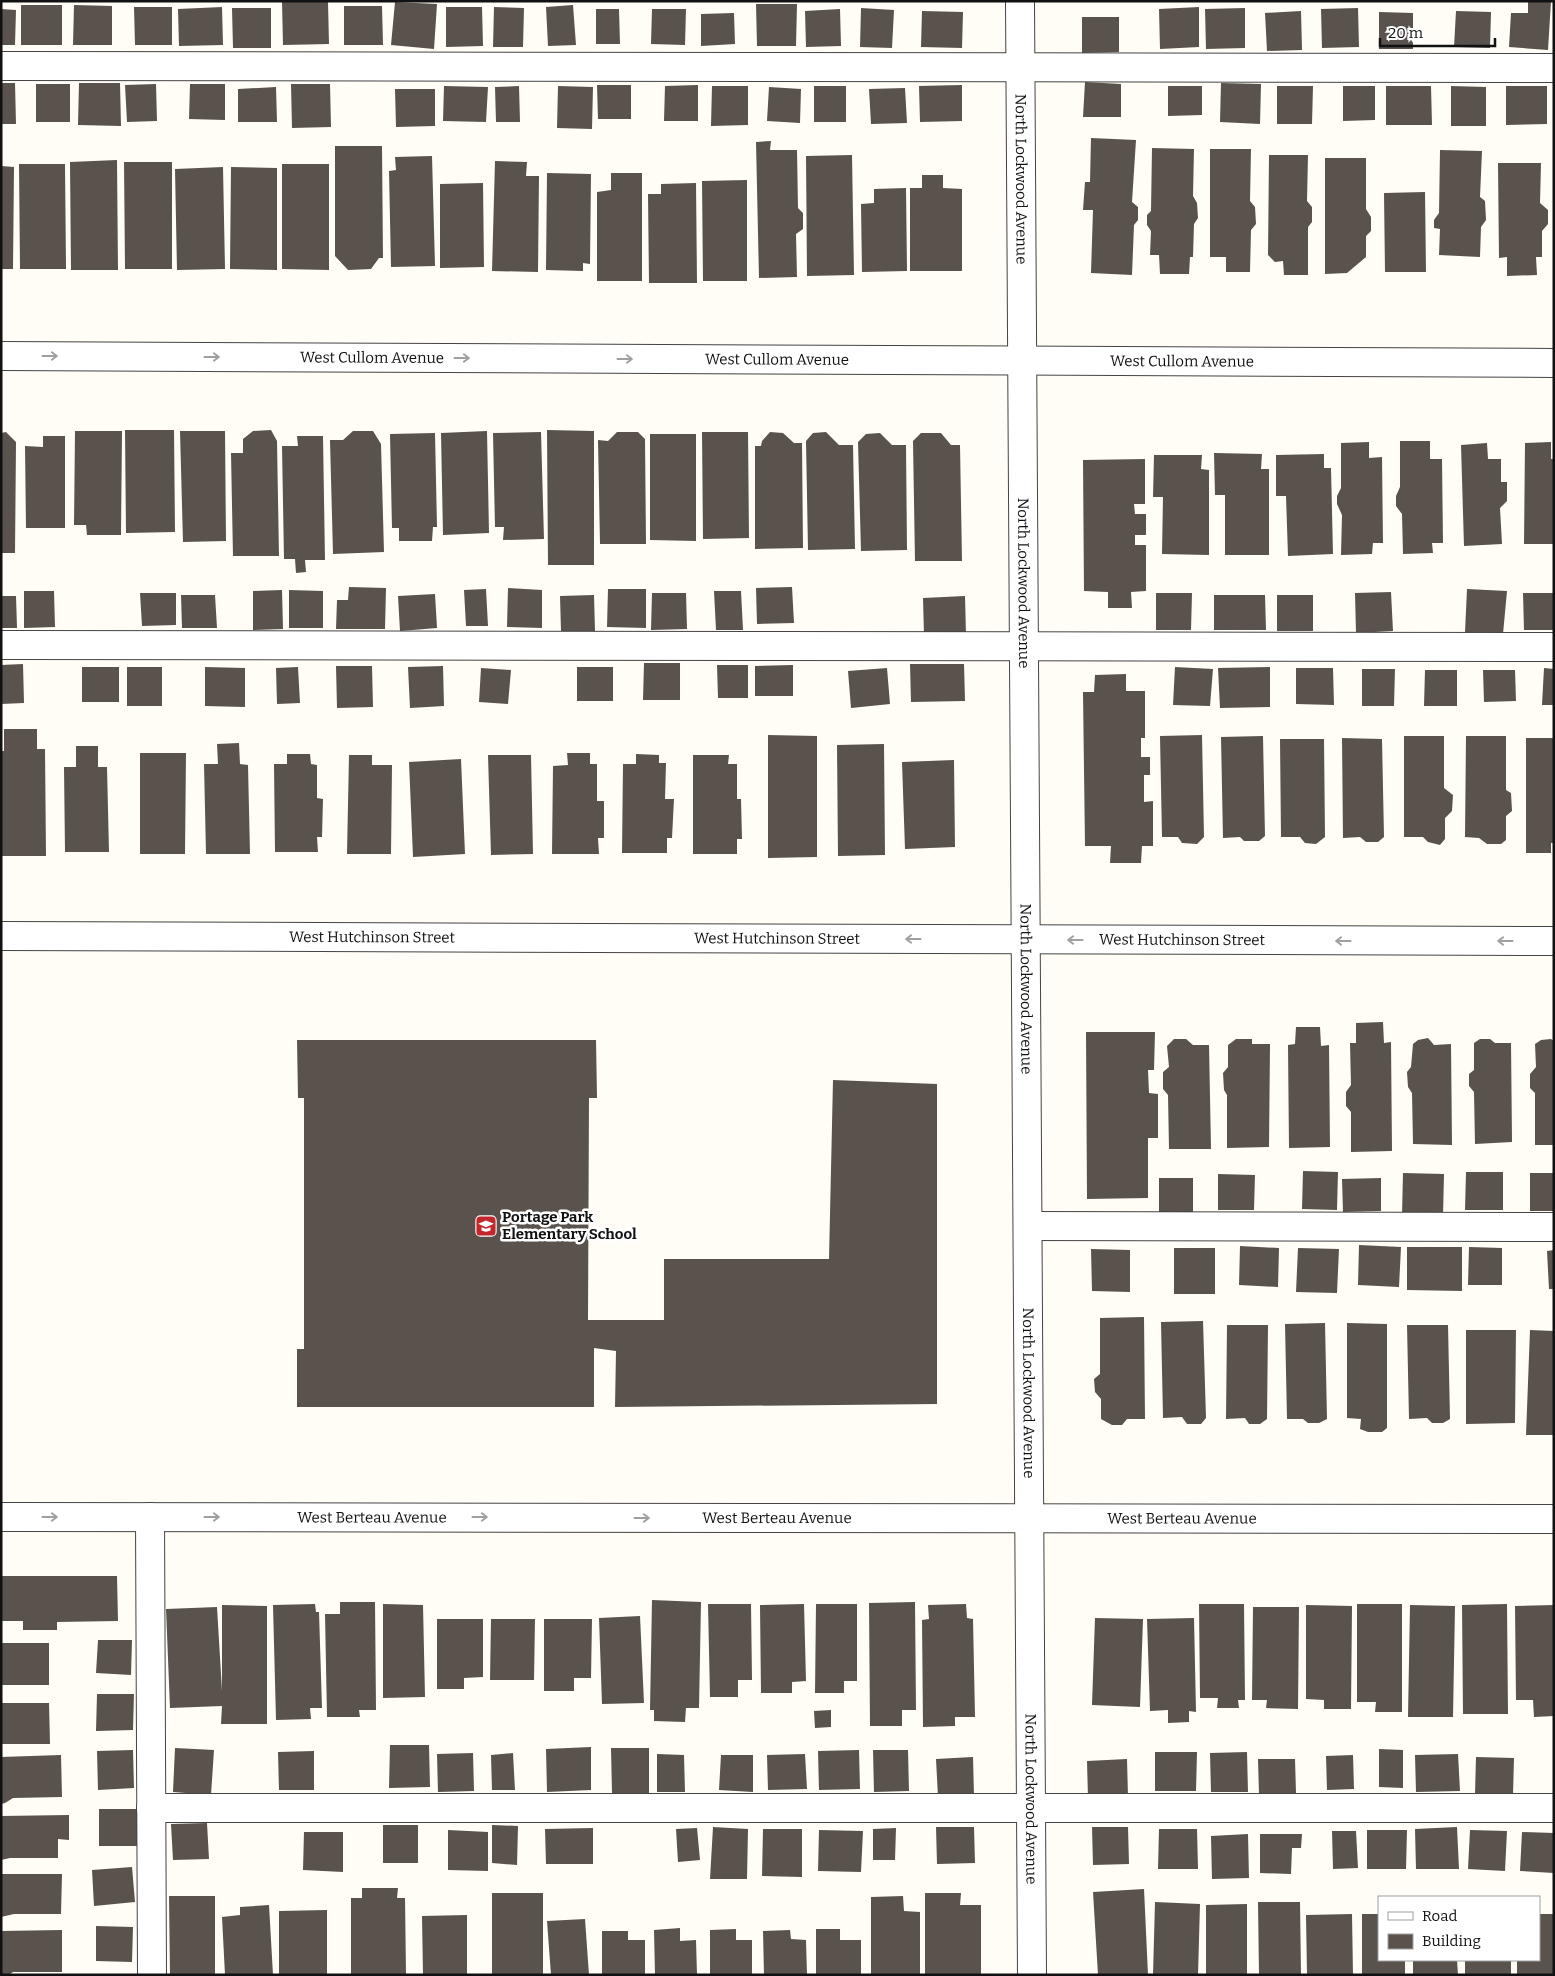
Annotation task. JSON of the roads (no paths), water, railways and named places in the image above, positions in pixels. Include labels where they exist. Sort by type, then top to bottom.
[{"type":"street","name":"North Lockwood Avenue","points":[[1020,1],[1032,1975]]},
{"type":"street","points":[[1,66],[1554,68]]},
{"type":"street","name":"West Cullom Avenue","points":[[1,356],[1554,363]]},
{"type":"street","points":[[1,645],[1554,647]]},
{"type":"street","name":"West Hutchinson Street","points":[[1,936],[1554,941]]},
{"type":"street","points":[[1028,1226],[1554,1227]]},
{"type":"street","name":"West Berteau Avenue","points":[[1,1517],[1554,1519]]},
{"type":"street","points":[[150,1517],[152,1975]]},
{"type":"street","points":[[152,1808],[1554,1808]]},
{"type":"place","name":"Portage Park Elementary School","points":[[486,1226]]}]
